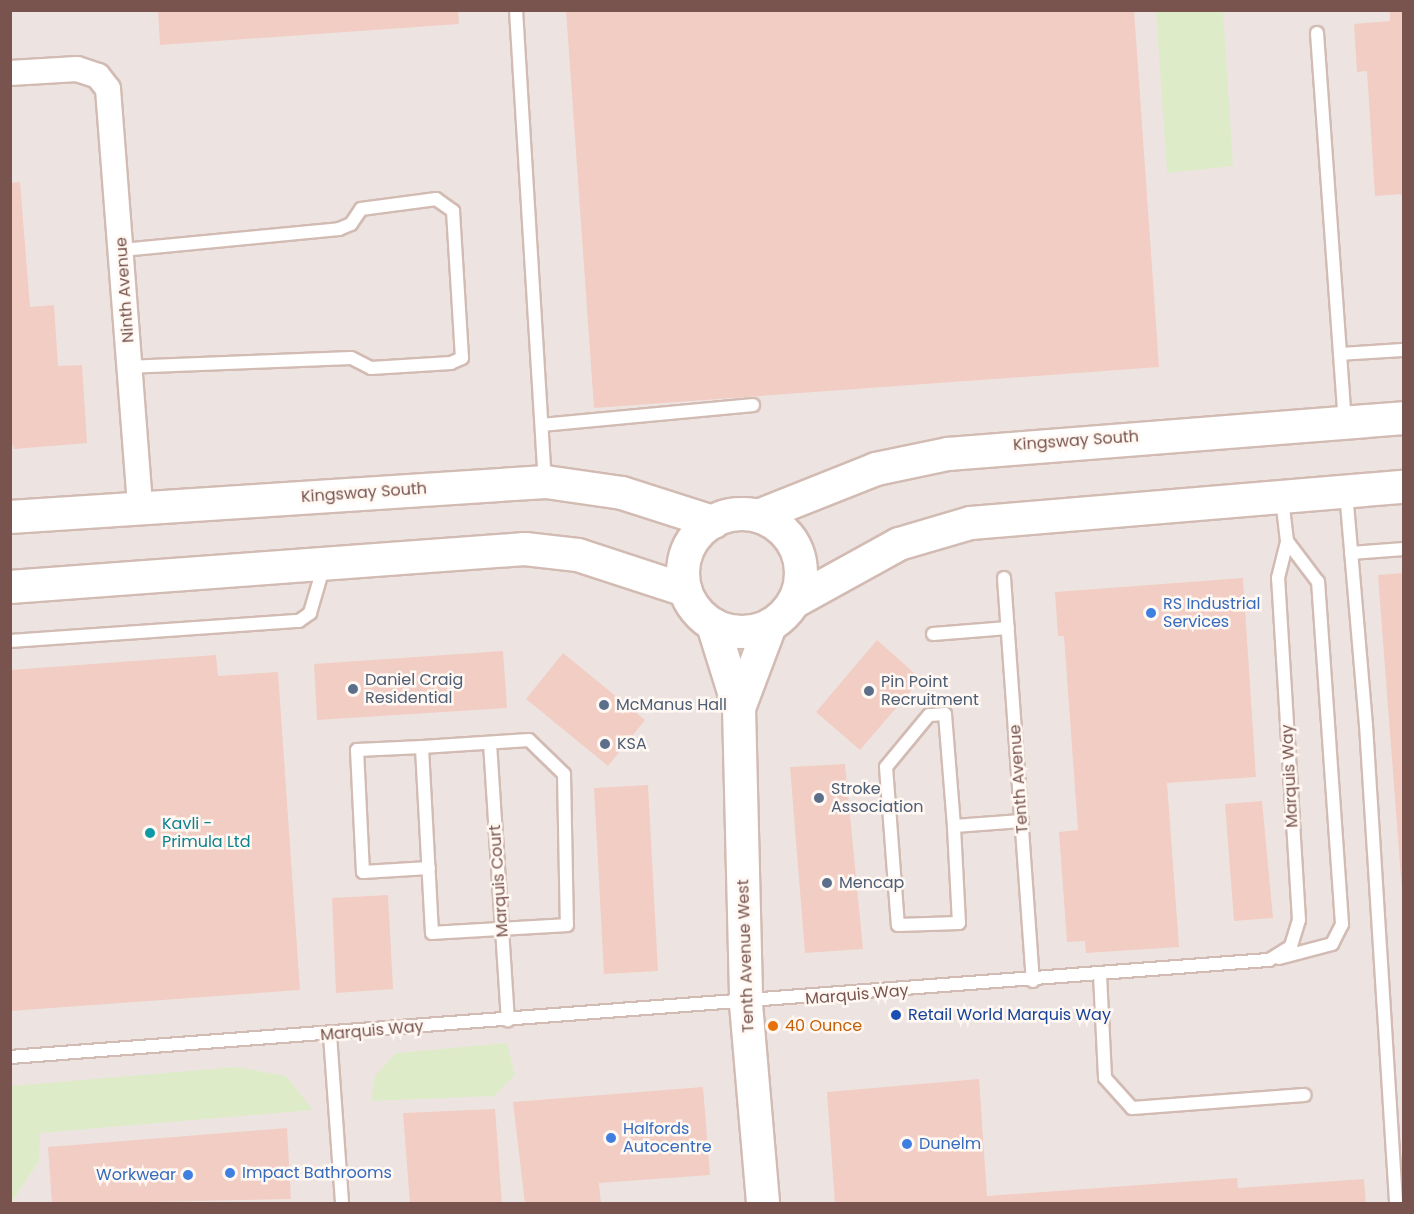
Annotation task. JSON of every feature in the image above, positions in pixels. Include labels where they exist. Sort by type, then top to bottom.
[{"type":"street","name":"Ninth Avenue","points":[[10,73],[77,69],[98,76],[110,98],[140,507]]},
{"type":"street","name":"Kingsway South","points":[[10,517],[546,482],[622,493],[713,522],[728,516],[758,516],[876,469],[948,454],[1404,418]]},
{"type":"street","points":[[713,522],[700,530],[687,550],[685,590],[692,604],[713,625],[741,631],[770,626],[794,602],[899,543],[971,523],[1404,487]]},
{"type":"street","points":[[758,516],[775,524],[794,544],[801,572],[794,602]]},
{"type":"street","points":[[10,587],[494,550],[550,551],[685,590]]},
{"type":"street","name":"Tenth Avenue West","points":[[713,625],[739,708],[746,1004],[763,1203]]},
{"type":"street","name":"Tenth Avenue West","points":[[739,708],[770,626]]},
{"type":"lane","points":[[516,10],[546,482]]},
{"type":"lane","points":[[1317,33],[1345,423]]},
{"type":"lane","points":[[122,250],[339,229],[351,224],[361,210],[436,199],[453,212],[462,358],[451,363],[371,368],[351,358],[131,367]]},
{"type":"lane","points":[[1340,354],[1404,350]]},
{"type":"lane","points":[[542,425],[753,405]]},
{"type":"lane","points":[[1346,491],[1396,1203]]},
{"type":"lane","points":[[1269,960],[1332,944],[1342,924],[1318,582],[1287,540],[1282,496]]},
{"type":"lane","name":"Marquis Way","points":[[10,1058],[746,1004],[1269,960],[1291,946],[1299,920],[1278,578],[1287,540]]},
{"type":"lane","points":[[1351,553],[1404,549]]},
{"type":"lane","points":[[10,641],[299,621],[310,613],[324,564]]},
{"type":"lane","name":"Tenth Avenue","points":[[1004,578],[1033,981]]},
{"type":"lane","points":[[933,634],[1008,628]]},
{"type":"lane","points":[[945,714],[954,826],[959,923],[898,925],[886,767],[930,715],[945,714]]},
{"type":"lane","points":[[422,747],[429,868],[432,933],[567,925],[564,774],[530,740],[357,750],[363,872],[429,868]]},
{"type":"lane","name":"Marquis Court","points":[[490,743],[508,1020]]},
{"type":"lane","points":[[954,826],[1022,821]]},
{"type":"lane","points":[[1100,975],[1105,1078],[1132,1108],[1305,1095]]},
{"type":"lane","points":[[330,1035],[342,1203]]},
{"type":"shaded area","points":[[11,11],[1403,11],[1403,1203],[11,1203]]},
{"type":"green space","points":[[1156,11],[1223,11],[1233,166],[1167,173]]},
{"type":"green space","points":[[507,1043],[515,1075],[494,1096],[371,1101],[375,1076],[396,1053]]},
{"type":"green space","points":[[236,1067],[286,1076],[313,1110],[40,1133],[39,1161],[11,1203],[11,1086]]},
{"type":"building","points":[[158,10],[458,10],[459,24],[160,45]]},
{"type":"building","points":[[566,10],[1134,10],[1159,367],[594,408]]},
{"type":"building","points":[[1390,10],[1404,10],[1404,202],[1401,194],[1375,196],[1367,71],[1357,72],[1354,24],[1390,21]]},
{"type":"building","points":[[20,182],[30,307],[54,305],[58,366],[82,365],[87,443],[14,449],[10,438],[10,183]]},
{"type":"building","points":[[1404,573],[1404,891],[1402,891],[1378,575]]},
{"type":"building","points":[[1243,578],[1256,777],[1167,783],[1179,947],[1086,953],[1085,941],[1067,942],[1059,832],[1078,830],[1064,636],[1058,636],[1055,592]]},
{"type":"building","points":[[877,640],[921,679],[860,750],[816,712]]},
{"type":"building","points":[[503,651],[507,708],[317,720],[314,664]]},
{"type":"building","points":[[563,653],[645,720],[608,766],[526,699]]},
{"type":"building","name":"Kavli - Primula Ltd","points":[[216,655],[218,676],[278,672],[300,990],[10,1011],[10,670]]},
{"type":"building","points":[[845,764],[863,949],[805,953],[790,767]]},
{"type":"building","points":[[648,785],[658,971],[604,974],[594,788]]},
{"type":"building","points":[[1262,801],[1273,918],[1234,921],[1225,804]]},
{"type":"building","points":[[388,895],[393,989],[336,993],[332,898]]},
{"type":"building","name":"Dunelm","points":[[979,1079],[987,1196],[1237,1178],[1238,1188],[1364,1179],[1366,1204],[835,1204],[827,1092]]},
{"type":"building","name":"Halfords Autocentre","points":[[703,1087],[710,1175],[599,1183],[601,1204],[525,1204],[513,1102]]},
{"type":"building","points":[[495,1109],[502,1204],[410,1204],[403,1113]]},
{"type":"building","points":[[287,1128],[291,1199],[52,1204],[48,1147]]},
{"type":"place","name":"RS Industrial Services","points":[[1151,613]]},
{"type":"place","name":"Daniel Craig Residential","points":[[353,689]]},
{"type":"place","name":"Pin Point Recruitment","points":[[869,691]]},
{"type":"place","name":"McManus Hall","points":[[604,705]]},
{"type":"place","name":"KSA","points":[[605,744]]},
{"type":"place","name":"Stroke Association","points":[[819,798]]},
{"type":"place","name":"Kavli - Primula Ltd","points":[[150,833]]},
{"type":"place","name":"Mencap","points":[[827,883]]},
{"type":"place","name":"Retail World Marquis Way","points":[[896,1015]]},
{"type":"place","name":"40 Ounce","points":[[773,1026]]},
{"type":"place","name":"Halfords Autocentre","points":[[611,1138]]},
{"type":"place","name":"Dunelm","points":[[907,1144]]},
{"type":"place","name":"Impact Bathrooms","points":[[230,1173]]},
{"type":"place","name":"Workwear","points":[[188,1175]]}]
